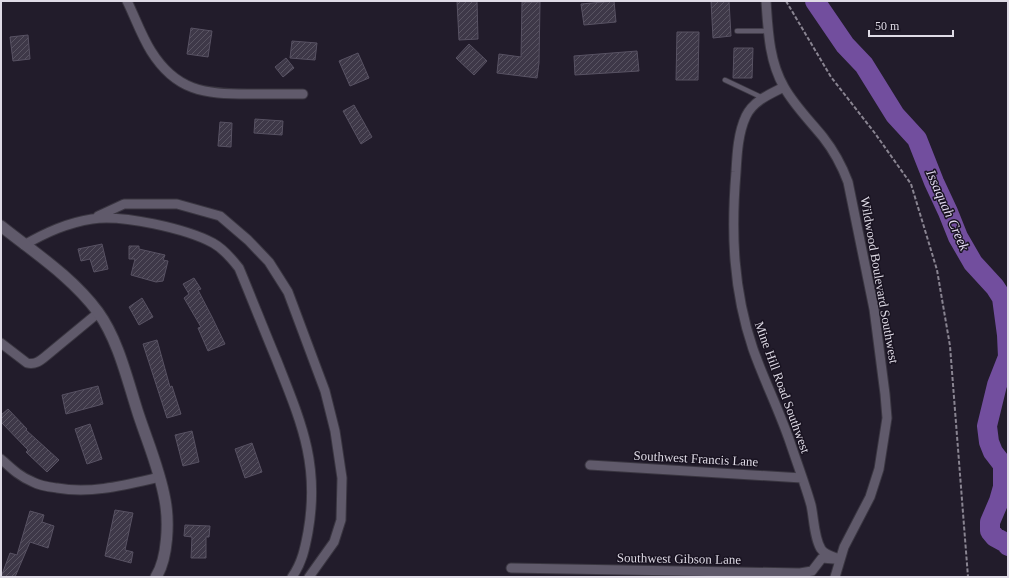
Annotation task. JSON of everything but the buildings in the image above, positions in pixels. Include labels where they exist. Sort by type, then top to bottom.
[{"type":"street","points":[[127,1],[150,50],[172,75],[184,84],[198,90],[214,94],[303,94]]},
{"type":"street","name":"Wildwood Boulevard Southwest","points":[[766,1],[768,31],[775,64],[784,87],[824,138],[842,166],[848,182],[874,309],[882,361],[886,418],[880,469],[870,497],[839,559],[835,577]]},
{"type":"street","name":"Mine Hill Road Southwest","points":[[784,87],[763,98],[754,106],[746,115],[742,130],[737,154],[735,188],[733,243],[736,271],[745,320],[753,348],[788,436],[808,493],[821,549],[839,559]]},
{"type":"street","points":[[24,244],[47,232],[93,219],[124,204],[177,204],[220,216],[248,240],[269,262],[288,292],[325,391],[335,430],[342,478],[341,520],[334,542],[309,577]]},
{"type":"street","points":[[93,219],[125,219],[162,226],[194,235],[214,244],[228,254],[239,268],[299,416],[308,451],[313,492],[312,511],[305,549],[298,569],[292,577]]},
{"type":"street","points":[[1,226],[75,286],[98,313],[117,349],[160,477],[165,500],[167,538],[164,555],[156,577]]},
{"type":"street","points":[[1,343],[27,363],[32,364],[38,362],[46,356],[98,313]]},
{"type":"street","points":[[1,459],[20,475],[34,483],[65,490],[101,490],[160,477]]},
{"type":"street","name":"Southwest Francis Lane","points":[[590,465],[802,478]]},
{"type":"street","name":"Southwest Gibson Lane","points":[[511,568],[800,573],[812,571],[822,558],[839,559]]},
{"type":"lane","points":[[737,31],[768,31]]},
{"type":"lane","points":[[725,80],[763,98]]},
{"type":"path","points":[[786,1],[831,77],[874,132],[911,184],[937,270],[950,346],[968,577]]},
{"type":"waterway","name":"Issaquah Creek","points":[[815,1],[845,45],[864,65],[895,115],[917,139],[958,237],[973,263],[995,287],[1002,298],[1007,335],[1008,357],[997,385],[987,426],[989,442],[993,452],[1003,465],[1003,487],[990,522],[990,531],[995,537],[1006,543],[1008,546]]}]
